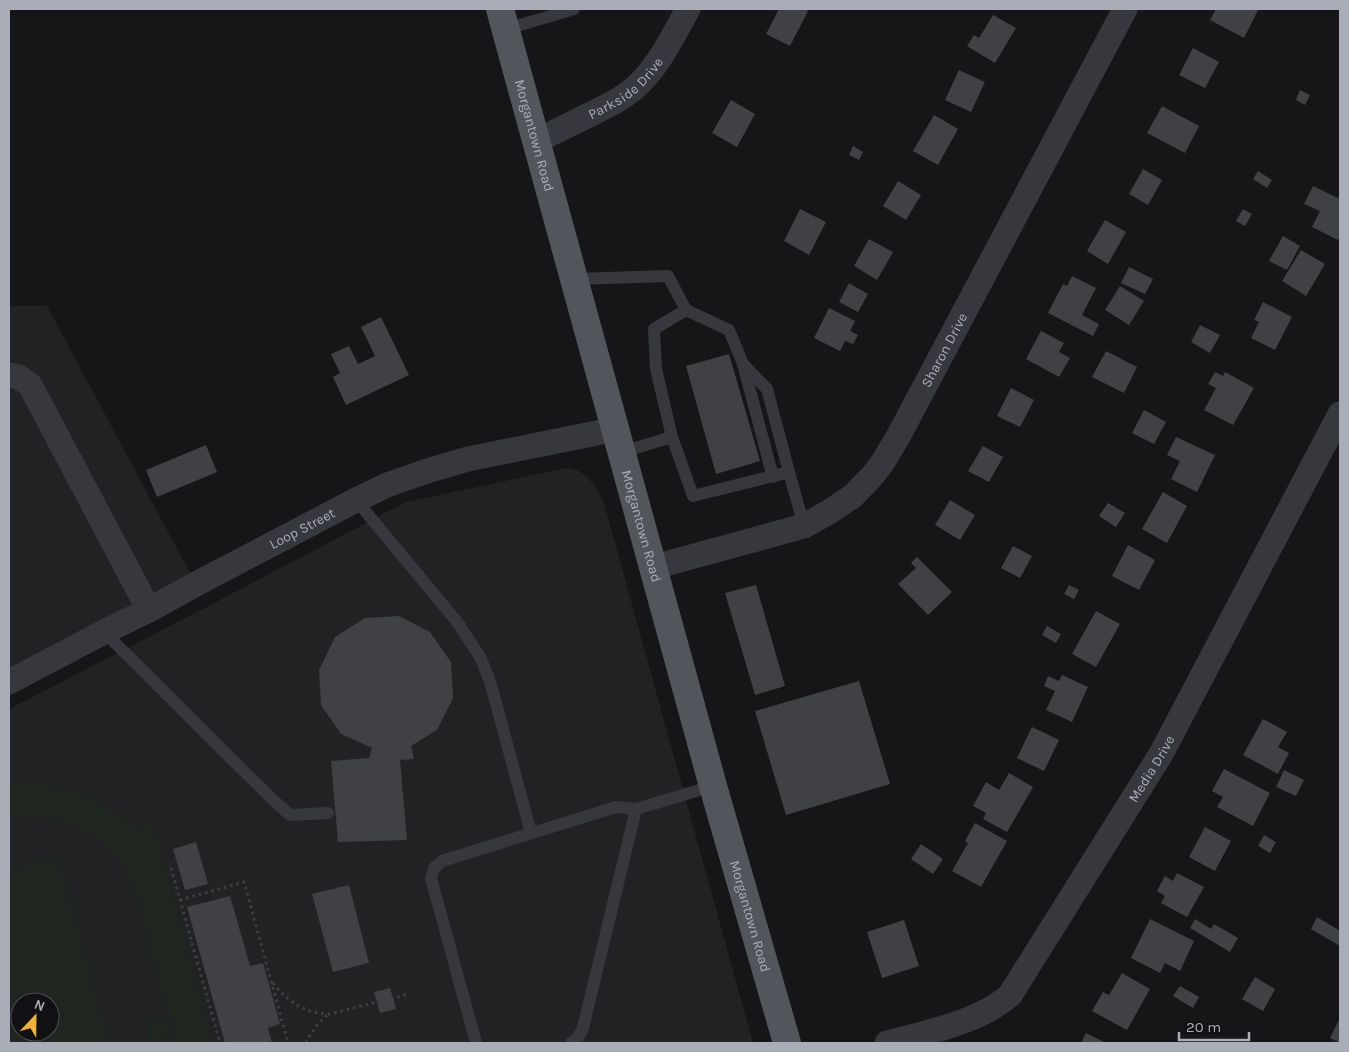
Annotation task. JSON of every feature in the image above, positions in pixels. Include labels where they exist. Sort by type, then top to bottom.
[{"type":"main road","name":"Morgantown Road","points":[[503,19],[713,786],[787,1043]]},
{"type":"street","name":"Parkside Drive","points":[[537,141],[617,101],[630,92],[653,68],[688,9]]},
{"type":"street","name":"Sharon Drive","points":[[654,567],[804,526],[853,496],[873,475],[899,435],[1125,9]]},
{"type":"street","points":[[9,375],[19,377],[30,384],[149,610]]},
{"type":"street","name":"Media Drive","points":[[886,1043],[951,1025],[993,1007],[1010,995],[1161,754],[1340,414]]},
{"type":"street","name":"Loop Street","points":[[9,682],[387,485],[427,470],[468,459],[619,440]]},
{"type":"lane","points":[[503,19],[574,9]]},
{"type":"lane","points":[[575,279],[668,276],[686,310],[729,330],[743,364],[773,477]]},
{"type":"lane","points":[[686,310],[654,329],[656,368],[672,437],[693,496],[788,472]]},
{"type":"lane","points":[[743,364],[767,389],[804,526]]},
{"type":"lane","points":[[619,440],[672,437]]},
{"type":"lane","points":[[356,500],[458,623],[480,657],[490,681],[531,833]]},
{"type":"lane","points":[[104,632],[290,815],[328,813]]},
{"type":"lane","points":[[476,1043],[431,878],[434,868],[442,861],[616,807],[636,809],[713,786]]},
{"type":"lane","points":[[579,1042],[636,809]]},
{"type":"path","points":[[171,868],[220,1043]]},
{"type":"path","points":[[180,900],[244,882],[288,1043]]},
{"type":"path","points":[[271,980],[280,992],[294,1003],[307,1010],[321,1014],[329,1014],[409,994]]},
{"type":"path","points":[[306,1043],[315,1027],[329,1014]]},
{"type":"shaded area","points":[[9,306],[47,306],[196,584],[9,682]]},
{"type":"shaded area","points":[[566,468],[579,471],[588,478],[595,486],[604,503],[753,1043],[9,1043],[9,709],[406,502]]},
{"type":"shaded area","points":[[9,784],[62,788],[77,792],[107,806],[136,828],[153,824],[213,1043],[177,1043],[136,892],[127,872],[115,856],[102,842],[69,824],[50,819],[9,816]]},
{"type":"shaded area","points":[[58,857],[109,1043],[9,1043],[9,870]]},
{"type":"shaded area","points":[[164,1016],[170,1036],[151,1041],[145,1022]]},
{"type":"building","points":[[779,9],[804,9],[808,11],[790,46],[766,34]]},
{"type":"building","points":[[1216,9],[1258,10],[1244,38],[1210,20]]},
{"type":"building","points":[[993,15],[1016,28],[995,63],[967,46],[974,35],[979,38]]},
{"type":"building","points":[[1193,48],[1219,62],[1205,88],[1179,75]]},
{"type":"building","points":[[959,70],[985,82],[971,112],[945,100]]},
{"type":"building","points":[[1300,90],[1310,95],[1305,105],[1296,100]]},
{"type":"building","points":[[731,100],[755,114],[737,147],[712,133]]},
{"type":"building","points":[[1162,106],[1199,126],[1185,153],[1147,133]]},
{"type":"building","points":[[934,115],[958,129],[938,165],[913,151]]},
{"type":"building","points":[[853,146],[863,152],[859,160],[849,155]]},
{"type":"building","points":[[1143,169],[1162,180],[1148,205],[1129,194]]},
{"type":"building","points":[[1258,171],[1272,180],[1267,188],[1253,179]]},
{"type":"building","points":[[898,181],[921,195],[906,220],[883,206]]},
{"type":"building","points":[[1313,186],[1340,199],[1340,235],[1338,240],[1312,227],[1320,211],[1304,204]]},
{"type":"building","points":[[800,209],[826,222],[809,255],[784,241]]},
{"type":"building","points":[[1243,209],[1252,214],[1245,226],[1236,221]]},
{"type":"building","points":[[1105,220],[1126,232],[1108,264],[1087,251]]},
{"type":"building","points":[[1283,236],[1300,246],[1287,270],[1269,261]]},
{"type":"building","points":[[869,239],[893,252],[877,280],[854,266]]},
{"type":"building","points":[[1301,250],[1325,264],[1306,296],[1282,281]]},
{"type":"building","points":[[1129,267],[1153,279],[1145,294],[1121,283]]},
{"type":"building","points":[[1072,276],[1096,288],[1082,315],[1099,324],[1093,336],[1048,313],[1063,284],[1067,286]]},
{"type":"building","points":[[849,283],[868,294],[858,312],[839,302]]},
{"type":"building","points":[[1120,286],[1144,301],[1129,325],[1105,310]]},
{"type":"building","points":[[1263,302],[1292,317],[1275,350],[1251,338],[1259,322],[1254,320]]},
{"type":"building","points":[[829,308],[855,321],[850,331],[858,335],[853,344],[845,341],[840,351],[814,338]]},
{"type":"building","points":[[381,317],[409,375],[346,405],[333,377],[340,373],[331,354],[349,346],[358,364],[375,356],[361,327]]},
{"type":"building","points":[[1200,325],[1220,335],[1210,353],[1191,342]]},
{"type":"building","points":[[1041,331],[1064,343],[1059,352],[1070,358],[1059,377],[1026,359]]},
{"type":"building","points":[[1106,351],[1137,367],[1124,393],[1092,377]]},
{"type":"building","points":[[729,354],[760,461],[716,474],[686,366]]},
{"type":"building","points":[[1215,372],[1223,376],[1225,372],[1254,388],[1233,425],[1204,410],[1216,388],[1208,384]]},
{"type":"building","points":[[1011,388],[1034,400],[1020,427],[997,416]]},
{"type":"building","points":[[1144,410],[1166,422],[1154,444],[1132,433]]},
{"type":"building","points":[[1176,437],[1215,455],[1197,492],[1171,479],[1180,461],[1167,455]]},
{"type":"building","points":[[206,445],[217,472],[157,497],[146,470]]},
{"type":"building","points":[[983,446],[1003,457],[989,482],[968,471]]},
{"type":"building","points":[[1163,492],[1187,506],[1167,543],[1142,529]]},
{"type":"building","points":[[950,500],[975,515],[960,540],[935,525]]},
{"type":"building","points":[[1108,503],[1125,513],[1116,527],[1099,516]]},
{"type":"building","points":[[1128,545],[1155,560],[1139,590],[1112,576]]},
{"type":"building","points":[[1013,546],[1032,556],[1020,578],[1001,568]]},
{"type":"building","points":[[917,557],[952,592],[928,615],[898,584],[916,568],[911,563]]},
{"type":"building","points":[[756,585],[785,686],[755,695],[725,593]]},
{"type":"building","points":[[1069,585],[1079,590],[1074,599],[1064,594]]},
{"type":"building","points":[[1096,611],[1120,624],[1096,667],[1072,654]]},
{"type":"building","points":[[399,616],[430,632],[451,662],[453,698],[437,730],[411,746],[414,759],[400,760],[407,840],[338,842],[331,761],[369,758],[372,748],[341,734],[321,705],[319,670],[335,637],[365,618]]},
{"type":"building","points":[[1047,626],[1061,634],[1056,643],[1042,635]]},
{"type":"building","points":[[1062,675],[1088,687],[1072,722],[1046,710],[1055,691],[1044,686],[1048,676],[1059,681]]},
{"type":"building","points":[[859,681],[890,784],[786,815],[755,711]]},
{"type":"building","points":[[1263,719],[1287,732],[1278,747],[1289,753],[1278,774],[1243,755]]},
{"type":"building","points":[[1032,727],[1059,740],[1044,771],[1017,758]]},
{"type":"building","points":[[1224,769],[1270,793],[1253,826],[1217,807],[1223,797],[1212,791]]},
{"type":"building","points":[[1284,770],[1304,780],[1296,796],[1276,787]]},
{"type":"building","points":[[1009,773],[1033,787],[1007,832],[983,819],[986,813],[973,806],[986,782],[999,790]]},
{"type":"building","points":[[975,823],[1007,841],[981,887],[952,871],[968,843],[965,841]]},
{"type":"building","points":[[1205,827],[1231,841],[1215,871],[1189,857]]},
{"type":"building","points":[[1264,835],[1276,842],[1270,853],[1258,846]]},
{"type":"building","points":[[196,842],[208,884],[185,890],[173,849]]},
{"type":"building","points":[[921,844],[943,859],[933,874],[911,859]]},
{"type":"building","points":[[1177,873],[1204,887],[1187,917],[1161,903],[1165,896],[1157,891],[1165,876],[1173,881]]},
{"type":"building","points":[[349,885],[369,963],[333,972],[312,894]]},
{"type":"building","points":[[230,896],[250,966],[263,963],[280,1024],[268,1028],[272,1043],[225,1043],[187,907]]},
{"type":"building","points":[[1317,917],[1340,931],[1340,946],[1311,929]]},
{"type":"building","points":[[1150,919],[1194,941],[1180,971],[1165,963],[1160,973],[1131,958]]},
{"type":"building","points":[[1195,919],[1211,929],[1214,924],[1238,938],[1230,952],[1190,928]]},
{"type":"building","points":[[904,920],[919,966],[882,978],[867,932]]},
{"type":"building","points":[[1122,973],[1150,989],[1127,1030],[1092,1011],[1103,992],[1109,995]]},
{"type":"building","points":[[1255,977],[1275,989],[1263,1011],[1242,999]]},
{"type":"building","points":[[1180,986],[1199,997],[1193,1008],[1173,996]]},
{"type":"building","points":[[390,988],[396,1009],[380,1013],[374,992]]},
{"type":"building","points":[[1340,1018],[1340,1043],[1330,1038]]},
{"type":"building","points":[[1086,1033],[1106,1043],[1081,1043]]}]
